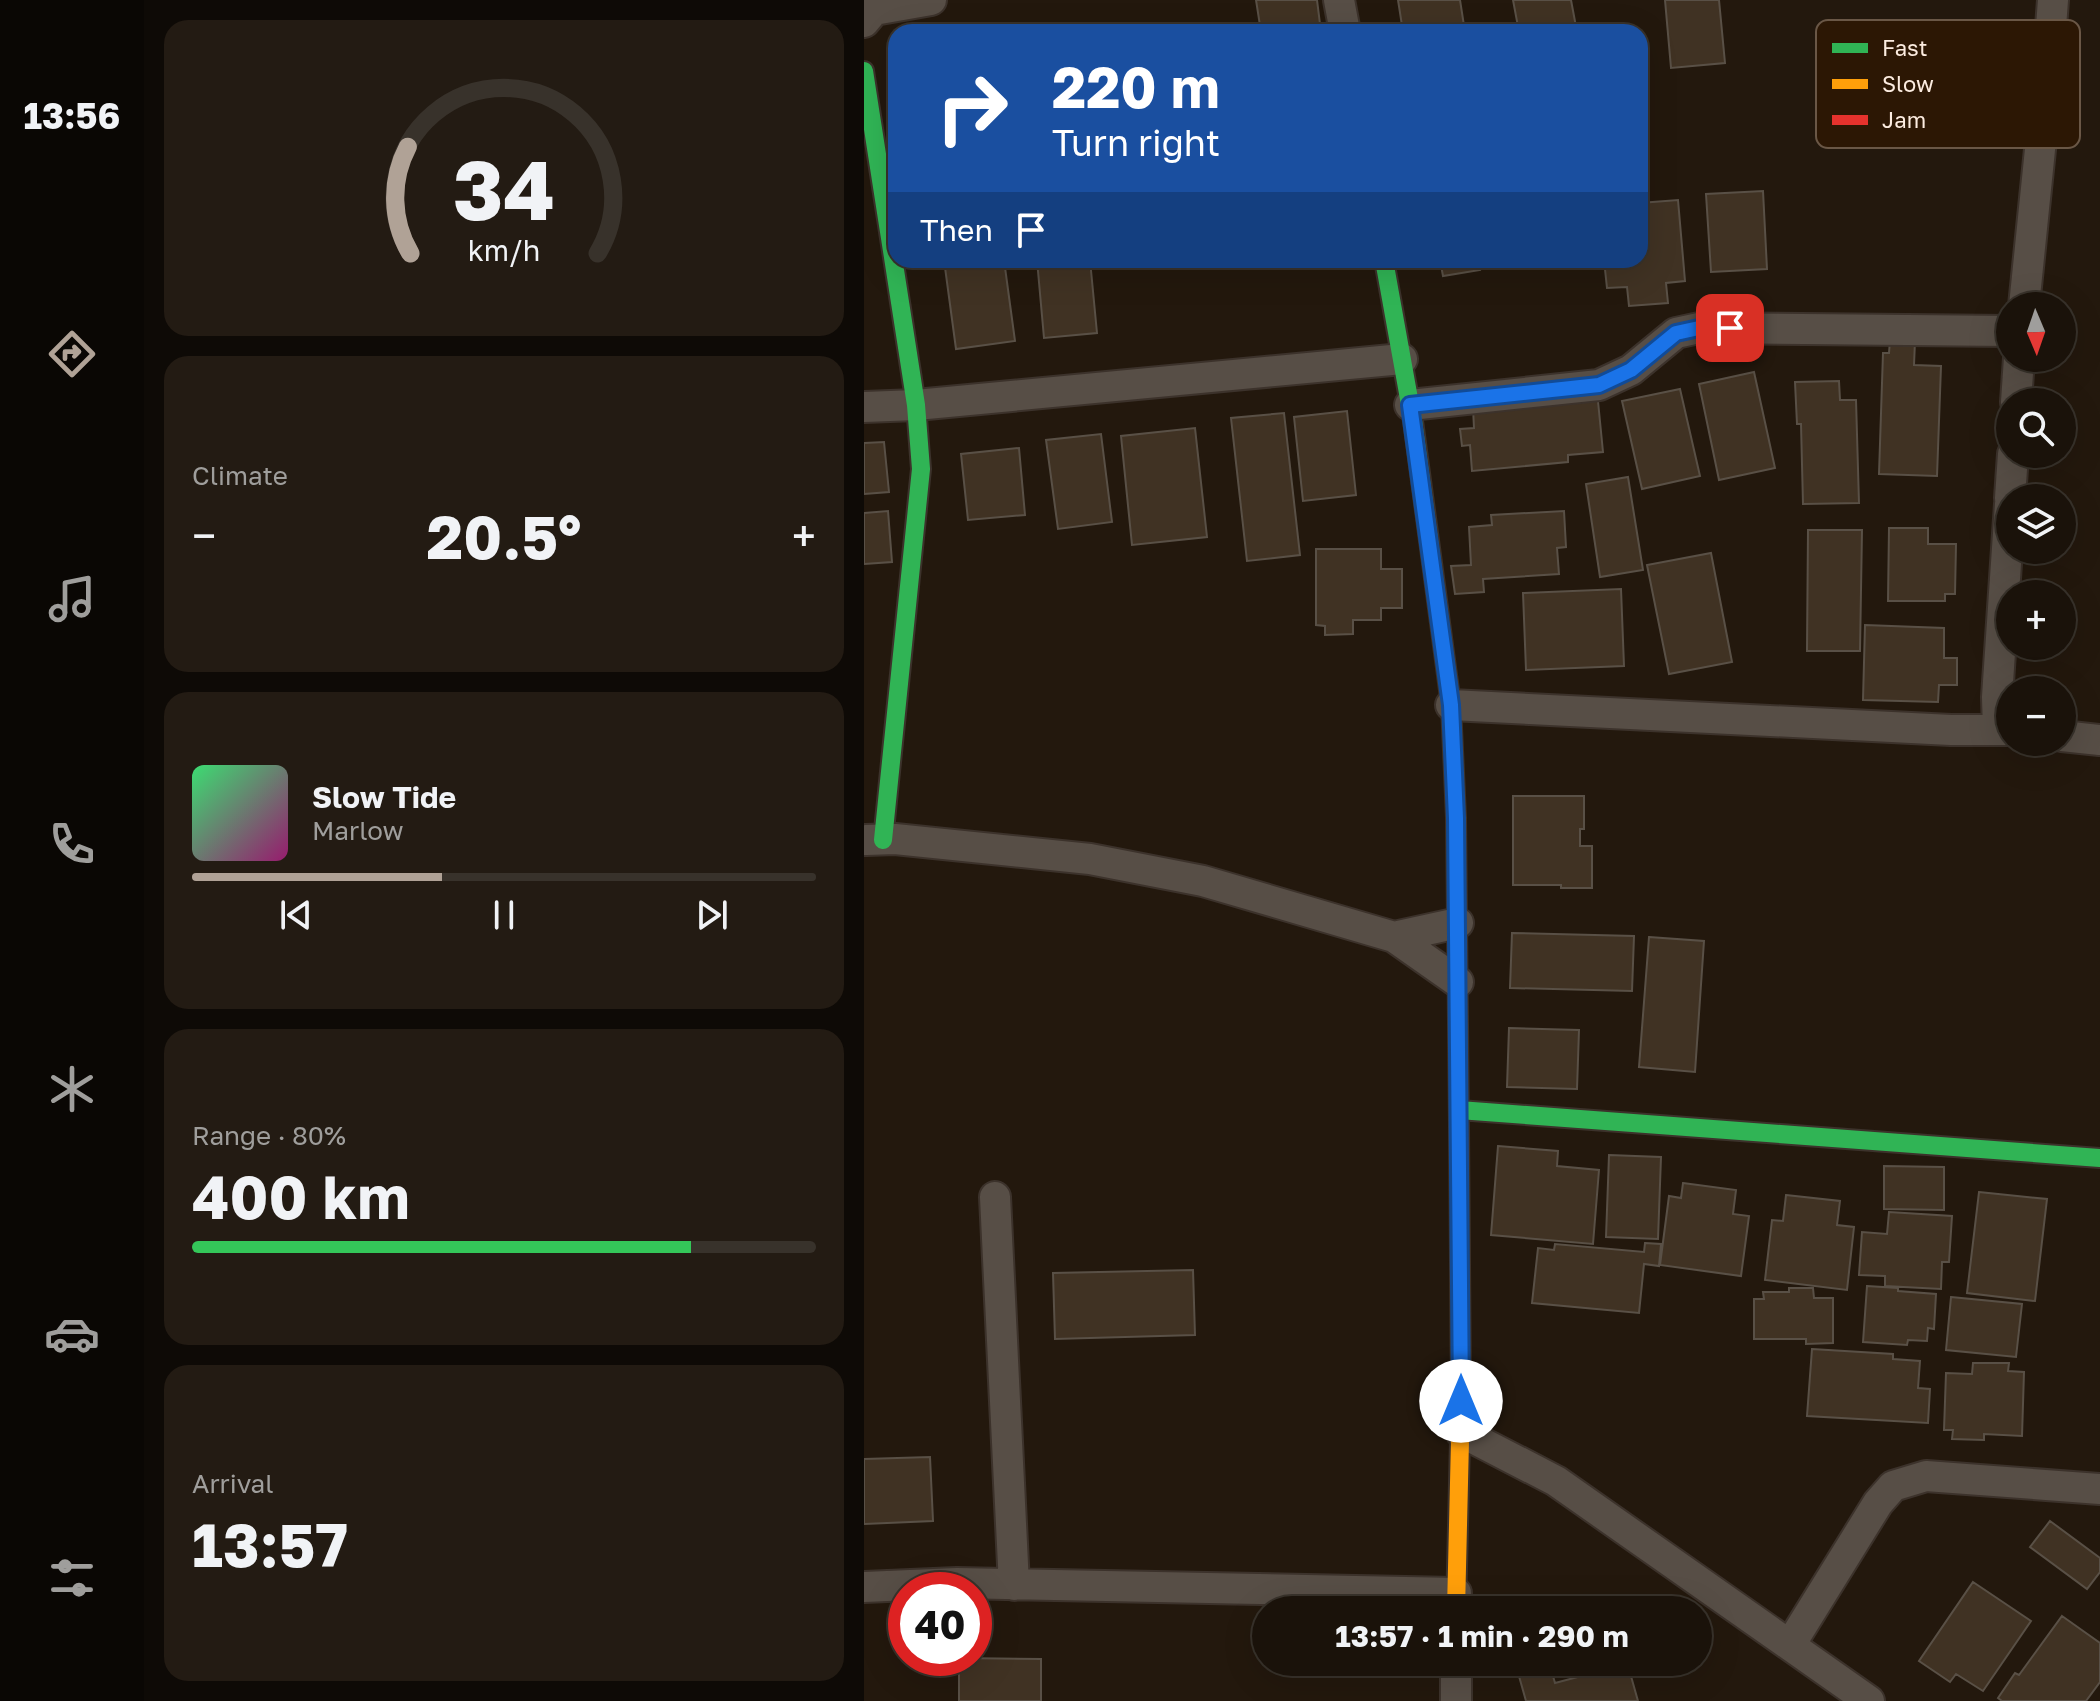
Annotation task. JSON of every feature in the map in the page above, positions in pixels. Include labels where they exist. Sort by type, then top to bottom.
[{"type":"street","points":[[864,22],[874,10],[931,0]]},
{"type":"street","points":[[1339,0],[1344,24]]},
{"type":"street","points":[[2052,20],[2053,0]]},
{"type":"street","points":[[864,71],[888,225]]},
{"type":"street","points":[[2025,292],[2040,148]]},
{"type":"street","points":[[895,268],[916,405],[921,469],[873,840],[895,839],[1090,859],[1203,881],[1394,937],[1458,982]]},
{"type":"street","points":[[1385,268],[1410,405],[1451,705],[1458,923],[1461,1432],[1456,1596]]},
{"type":"street","points":[[1410,405],[1599,385],[1631,370],[1676,333],[1699,328],[1996,331]]},
{"type":"street","points":[[864,407],[916,405],[1402,359]]},
{"type":"street","points":[[1998,676],[2006,564]]},
{"type":"street","points":[[1451,705],[1996,730]]},
{"type":"street","points":[[2076,737],[2100,740]]},
{"type":"street","points":[[1394,937],[1458,923]]},
{"type":"street","points":[[1459,1110],[2100,1158]]},
{"type":"street","points":[[995,1197],[1014,1585]]},
{"type":"street","points":[[1461,1432],[1556,1481],[1869,1701]]},
{"type":"street","points":[[1790,1645],[1878,1503],[1893,1486],[1926,1476],[2100,1489]]},
{"type":"street","points":[[864,1587],[957,1583],[1318,1596]]},
{"type":"street","points":[[1456,1676],[1456,1701]]},
{"type":"building","points":[[1256,0],[1317,0],[1320,24],[1260,24]]},
{"type":"building","points":[[1398,0],[1460,0],[1464,24],[1402,24]]},
{"type":"building","points":[[1513,0],[1571,0],[1576,24],[1518,24]]},
{"type":"building","points":[[1665,0],[1719,0],[1725,63],[1671,68]]},
{"type":"building","points":[[1763,191],[1767,269],[1711,272],[1706,194]]},
{"type":"building","points":[[1678,200],[1685,281],[1666,283],[1668,303],[1629,306],[1627,287],[1607,288],[1605,268],[1648,268],[1648,202]]},
{"type":"building","points":[[945,268],[1005,268],[1015,341],[956,349]]},
{"type":"building","points":[[1038,268],[1091,268],[1097,333],[1044,338]]},
{"type":"building","points":[[1442,268],[1480,270],[1443,276]]},
{"type":"building","points":[[1890,340],[1915,341],[1914,365],[1941,366],[1937,476],[1879,474],[1883,353],[1889,353]]},
{"type":"building","points":[[1754,372],[1775,468],[1719,480],[1699,384]]},
{"type":"building","points":[[1839,381],[1840,400],[1856,400],[1859,503],[1803,504],[1801,424],[1797,424],[1795,382]]},
{"type":"building","points":[[1680,389],[1700,476],[1642,489],[1622,401]]},
{"type":"building","points":[[1597,391],[1603,452],[1568,455],[1568,462],[1472,471],[1470,445],[1462,446],[1460,429],[1474,428],[1473,408]]},
{"type":"building","points":[[1347,411],[1356,495],[1303,501],[1294,417]]},
{"type":"building","points":[[1284,413],[1300,555],[1247,561],[1231,418]]},
{"type":"building","points":[[1195,428],[1207,537],[1132,545],[1121,436]]},
{"type":"building","points":[[1101,434],[1112,522],[1058,529],[1046,440]]},
{"type":"building","points":[[884,442],[889,492],[864,494],[864,443]]},
{"type":"building","points":[[1019,448],[1025,515],[968,520],[961,454]]},
{"type":"building","points":[[1628,477],[1643,570],[1600,577],[1586,484]]},
{"type":"building","points":[[888,511],[892,562],[864,564],[864,513]]},
{"type":"building","points":[[1564,511],[1566,547],[1557,548],[1559,574],[1483,579],[1484,592],[1455,594],[1451,566],[1471,565],[1469,527],[1492,525],[1491,515]]},
{"type":"building","points":[[1889,528],[1928,528],[1928,544],[1956,544],[1955,594],[1945,594],[1945,601],[1888,601]]},
{"type":"building","points":[[1808,530],[1862,530],[1860,651],[1807,651]]},
{"type":"building","points":[[1316,549],[1381,549],[1381,569],[1402,569],[1402,608],[1381,608],[1381,620],[1353,620],[1353,634],[1325,635],[1325,626],[1316,625]]},
{"type":"building","points":[[1711,553],[1732,662],[1669,674],[1647,565]]},
{"type":"building","points":[[1621,589],[1624,666],[1526,670],[1523,593]]},
{"type":"building","points":[[1865,625],[1944,628],[1944,658],[1957,658],[1957,685],[1939,685],[1938,702],[1863,700]]},
{"type":"building","points":[[1513,796],[1584,796],[1584,829],[1580,829],[1580,846],[1592,846],[1592,888],[1513,885]]},
{"type":"building","points":[[1512,933],[1634,936],[1632,991],[1510,988]]},
{"type":"building","points":[[1649,937],[1704,941],[1695,1072],[1639,1067]]},
{"type":"building","points":[[1509,1028],[1579,1030],[1577,1089],[1507,1087]]},
{"type":"building","points":[[1498,1146],[1558,1151],[1557,1166],[1599,1170],[1593,1244],[1491,1235]]},
{"type":"building","points":[[1609,1155],[1661,1157],[1658,1239],[1606,1237]]},
{"type":"building","points":[[1884,1166],[1944,1167],[1944,1210],[1884,1209]]},
{"type":"building","points":[[1683,1183],[1736,1190],[1733,1214],[1749,1216],[1741,1276],[1660,1265],[1669,1196],[1681,1198]]},
{"type":"building","points":[[1979,1192],[2047,1199],[2035,1301],[1967,1293]]},
{"type":"building","points":[[1786,1195],[1840,1201],[1837,1225],[1854,1227],[1847,1290],[1765,1280],[1772,1220],[1783,1221]]},
{"type":"building","points":[[1889,1212],[1952,1216],[1949,1262],[1942,1262],[1941,1289],[1885,1286],[1885,1276],[1859,1275],[1862,1232],[1887,1234]]},
{"type":"building","points":[[1645,1243],[1661,1244],[1659,1266],[1644,1264],[1639,1313],[1532,1303],[1538,1248],[1554,1250],[1555,1244],[1644,1252]]},
{"type":"building","points":[[1193,1270],[1195,1335],[1055,1339],[1053,1273]]},
{"type":"building","points":[[1867,1286],[1936,1294],[1934,1329],[1928,1328],[1927,1341],[1908,1340],[1907,1345],[1863,1342]]},
{"type":"building","points":[[1789,1288],[1813,1288],[1814,1298],[1833,1298],[1833,1343],[1806,1344],[1806,1339],[1754,1339],[1754,1299],[1764,1299],[1763,1292],[1789,1292]]},
{"type":"building","points":[[1951,1297],[2022,1304],[2016,1357],[1946,1350]]},
{"type":"building","points":[[1812,1349],[1893,1354],[1893,1359],[1920,1361],[1918,1388],[1930,1389],[1928,1423],[1807,1416]]},
{"type":"building","points":[[1973,1363],[2009,1363],[2008,1371],[2024,1372],[2022,1436],[1984,1434],[1984,1440],[1952,1439],[1953,1430],[1944,1430],[1946,1373],[1972,1374]]},
{"type":"building","points":[[930,1457],[933,1521],[864,1524],[864,1459]]},
{"type":"building","points":[[2050,1521],[2100,1558],[2100,1572],[2087,1589],[2030,1547]]},
{"type":"building","points":[[1973,1582],[2031,1621],[1983,1691],[1956,1674],[1950,1682],[1919,1661]]},
{"type":"building","points":[[2062,1616],[2100,1643],[2100,1682],[2086,1701],[2002,1701],[1998,1698],[2015,1673],[2019,1675]]},
{"type":"building","points":[[992,1658],[1041,1659],[1041,1701],[959,1701],[959,1676],[992,1676]]},
{"type":"building","points":[[1519,1676],[1553,1676],[1555,1683],[1581,1676],[1631,1676],[1638,1701],[1526,1701]]},
{"type":"traffic: fast","points":[[864,71],[888,225]]},
{"type":"traffic: fast","points":[[883,840],[921,469],[916,405],[895,268]]},
{"type":"traffic: fast","points":[[1385,268],[1413,421],[1451,705],[1456,818],[1459,1127]]},
{"type":"traffic: fast","points":[[1459,1110],[2100,1158]]},
{"type":"traffic: slow","points":[[1456,1596],[1461,1398]]},
{"type":"traffic: jam","points":[[1459,1127],[1461,1398]]},
{"type":"route","points":[[1461,1401],[1456,818],[1451,705],[1410,405],[1599,385],[1631,370],[1676,333],[1699,328],[1730,328]]}]
